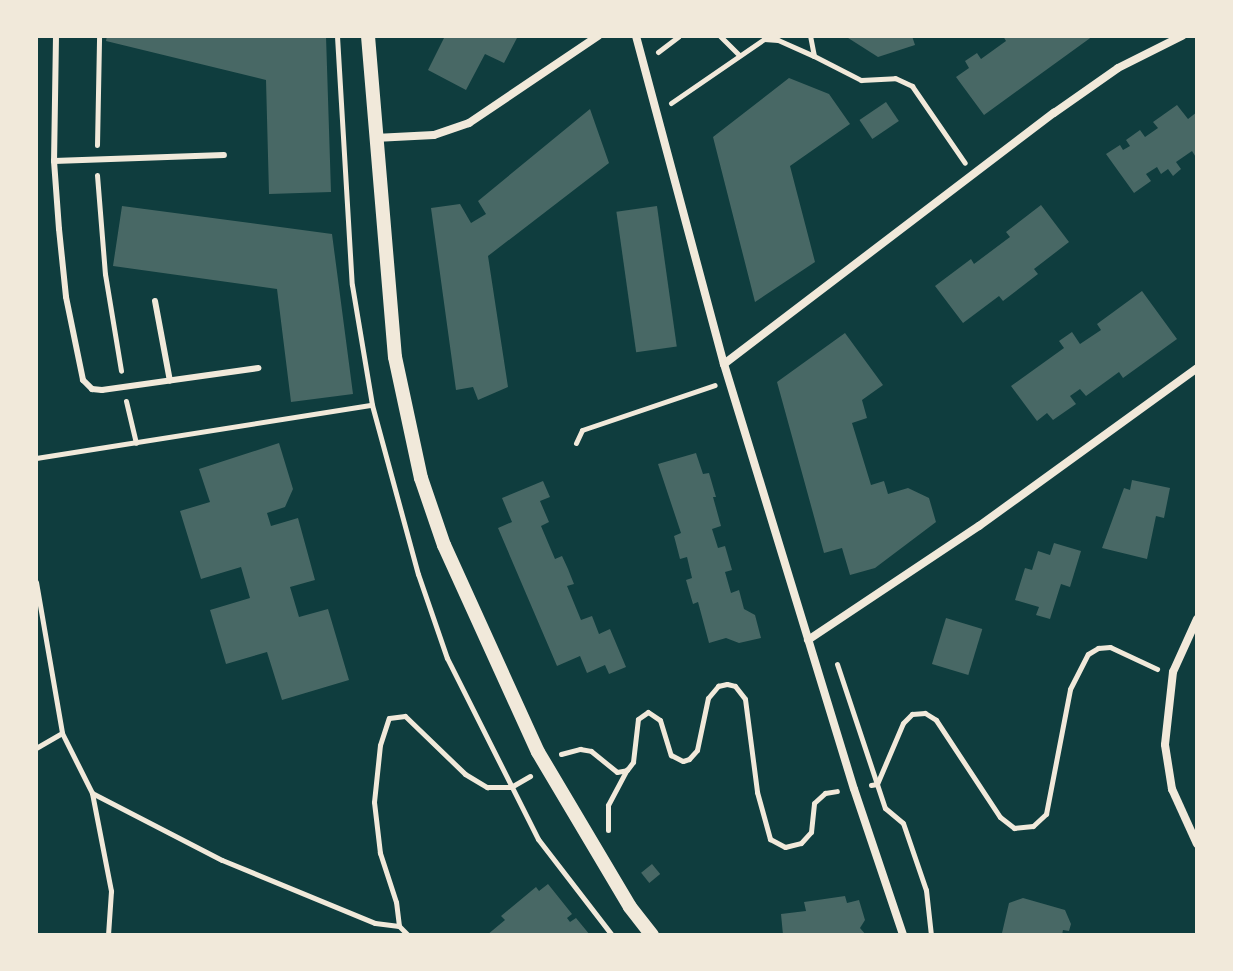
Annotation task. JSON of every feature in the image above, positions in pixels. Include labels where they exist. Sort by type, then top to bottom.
[{"type":"street","points":[[368,36],[374,138],[395,357],[421,478],[444,545],[545,765],[630,907],[652,935]]},
{"type":"street","points":[[374,138],[434,135],[469,123],[598,36]]},
{"type":"street","points":[[636,36],[729,381],[854,789],[903,935]]},
{"type":"street","points":[[724,364],[1118,68],[1182,36]]},
{"type":"street","points":[[808,640],[979,526],[1197,368]]},
{"type":"street","points":[[1197,619],[1173,672],[1165,723],[1172,789],[1197,844]]},
{"type":"lane","points":[[56,36],[54,161],[66,297],[77,365],[92,389],[124,388],[258,368]]},
{"type":"lane","points":[[54,161],[224,155]]},
{"type":"lane","points":[[155,301],[170,381]]},
{"type":"path","points":[[99,36],[97,160],[105,274],[136,443]]},
{"type":"path","points":[[663,36],[669,44]]},
{"type":"path","points":[[657,53],[679,36]]},
{"type":"path","points":[[720,36],[739,55]]},
{"type":"path","points":[[810,36],[814,56]]},
{"type":"path","points":[[667,91],[670,103],[764,39],[776,38],[861,80],[895,78],[912,86],[973,175]]},
{"type":"path","points":[[655,44],[660,65]]},
{"type":"path","points":[[576,443],[582,430],[729,381]]},
{"type":"path","points":[[36,458],[372,405]]},
{"type":"path","points":[[36,582],[62,733],[92,793],[111,891],[108,935]]},
{"type":"path","points":[[825,629],[885,808],[903,823],[926,890],[931,935]]},
{"type":"path","points":[[877,784],[903,723],[912,714],[925,713],[936,720],[1000,817],[1014,828],[1033,826],[1046,814],[1070,689],[1088,654],[1098,648],[1110,647],[1152,668],[1173,672]]},
{"type":"path","points":[[597,851],[608,833],[608,805],[613,791],[633,762],[638,719],[648,712],[660,720],[671,755],[683,761],[694,755],[712,690],[727,684],[735,686],[745,699],[757,792],[766,831],[777,844],[793,847],[807,838],[813,824],[812,809],[818,798],[877,784]]},
{"type":"path","points":[[408,935],[399,926],[396,902],[380,853],[374,802],[380,745],[389,718],[399,714],[405,716],[465,774],[487,787],[511,787],[563,753],[580,749],[591,751],[617,772],[627,770]]},
{"type":"path","points":[[36,748],[62,733]]},
{"type":"path","points":[[92,793],[222,860],[375,923],[399,926]]},
{"type":"building","points":[[107,36],[326,36],[331,192],[269,194],[266,80],[106,41]]},
{"type":"building","points":[[445,36],[518,36],[504,63],[485,54],[466,90],[428,70]]},
{"type":"building","points":[[845,36],[912,36],[915,45],[878,57]]},
{"type":"building","points":[[1003,36],[1093,36],[984,115],[956,77],[969,68],[965,61],[977,53],[981,59],[1006,41]]},
{"type":"building","points":[[789,78],[829,94],[850,124],[790,166],[815,262],[755,302],[713,137]]},
{"type":"building","points":[[886,102],[899,121],[872,139],[859,120]]},
{"type":"building","points":[[1177,105],[1188,119],[1197,112],[1197,159],[1192,151],[1176,162],[1181,169],[1173,176],[1168,169],[1161,174],[1157,167],[1146,174],[1151,181],[1134,193],[1106,154],[1120,145],[1123,150],[1130,146],[1126,140],[1140,130],[1145,137],[1158,128],[1153,122]]},
{"type":"building","points":[[590,109],[609,163],[488,256],[508,387],[478,400],[473,387],[456,390],[431,208],[460,204],[471,223],[486,214],[478,201]]},
{"type":"building","points":[[1041,205],[1069,242],[1034,269],[1038,274],[1003,301],[999,296],[963,323],[935,286],[971,259],[974,264],[1010,237],[1006,232]]},
{"type":"building","points":[[122,206],[332,234],[353,394],[291,402],[277,289],[113,266]]},
{"type":"building","points":[[657,206],[677,347],[636,352],[616,212]]},
{"type":"building","points":[[1142,291],[1177,339],[1123,378],[1119,372],[1086,396],[1080,389],[1070,396],[1076,404],[1053,420],[1047,413],[1037,421],[1011,386],[1064,348],[1059,341],[1072,332],[1080,344],[1101,330],[1097,324]]},
{"type":"building","points":[[845,333],[883,385],[862,400],[867,418],[852,423],[871,485],[884,481],[888,494],[908,488],[929,498],[936,522],[875,568],[850,575],[842,548],[824,553],[777,382]]},
{"type":"building","points":[[279,443],[293,489],[285,507],[267,513],[271,526],[298,518],[315,580],[290,587],[299,617],[328,609],[349,680],[282,700],[267,652],[226,664],[210,610],[250,598],[241,567],[201,579],[180,511],[210,502],[199,469]]},
{"type":"building","points":[[696,453],[703,474],[709,473],[716,497],[713,497],[721,526],[712,529],[718,548],[725,546],[732,570],[725,572],[731,593],[739,590],[744,609],[755,615],[761,638],[739,643],[726,638],[709,643],[698,602],[693,604],[686,580],[692,578],[687,557],[680,559],[674,536],[681,533],[658,464]]},
{"type":"building","points":[[1132,480],[1170,488],[1164,518],[1156,516],[1147,559],[1102,548],[1124,488],[1130,490]]},
{"type":"building","points":[[543,481],[550,497],[540,501],[549,522],[541,526],[555,559],[562,556],[568,569],[574,584],[567,586],[581,620],[592,616],[599,634],[610,629],[626,667],[609,674],[605,665],[587,673],[580,656],[557,666],[498,528],[512,522],[502,498]]},
{"type":"building","points":[[1054,543],[1081,551],[1070,587],[1061,584],[1050,619],[1036,615],[1039,607],[1015,600],[1025,568],[1032,570],[1038,551],[1050,555]]},
{"type":"building","points":[[946,618],[982,629],[968,675],[932,664]]},
{"type":"building","points":[[652,864],[660,874],[649,883],[641,873]]},
{"type":"building","points":[[548,884],[572,914],[567,918],[570,922],[576,918],[590,935],[487,935],[505,920],[501,916],[536,887],[539,891]]},
{"type":"building","points":[[845,896],[847,903],[859,900],[865,920],[860,928],[866,935],[783,935],[781,914],[806,911],[804,902]]},
{"type":"building","points":[[1023,898],[1065,910],[1071,924],[1069,931],[1063,930],[1062,935],[1002,933],[1009,903]]}]
